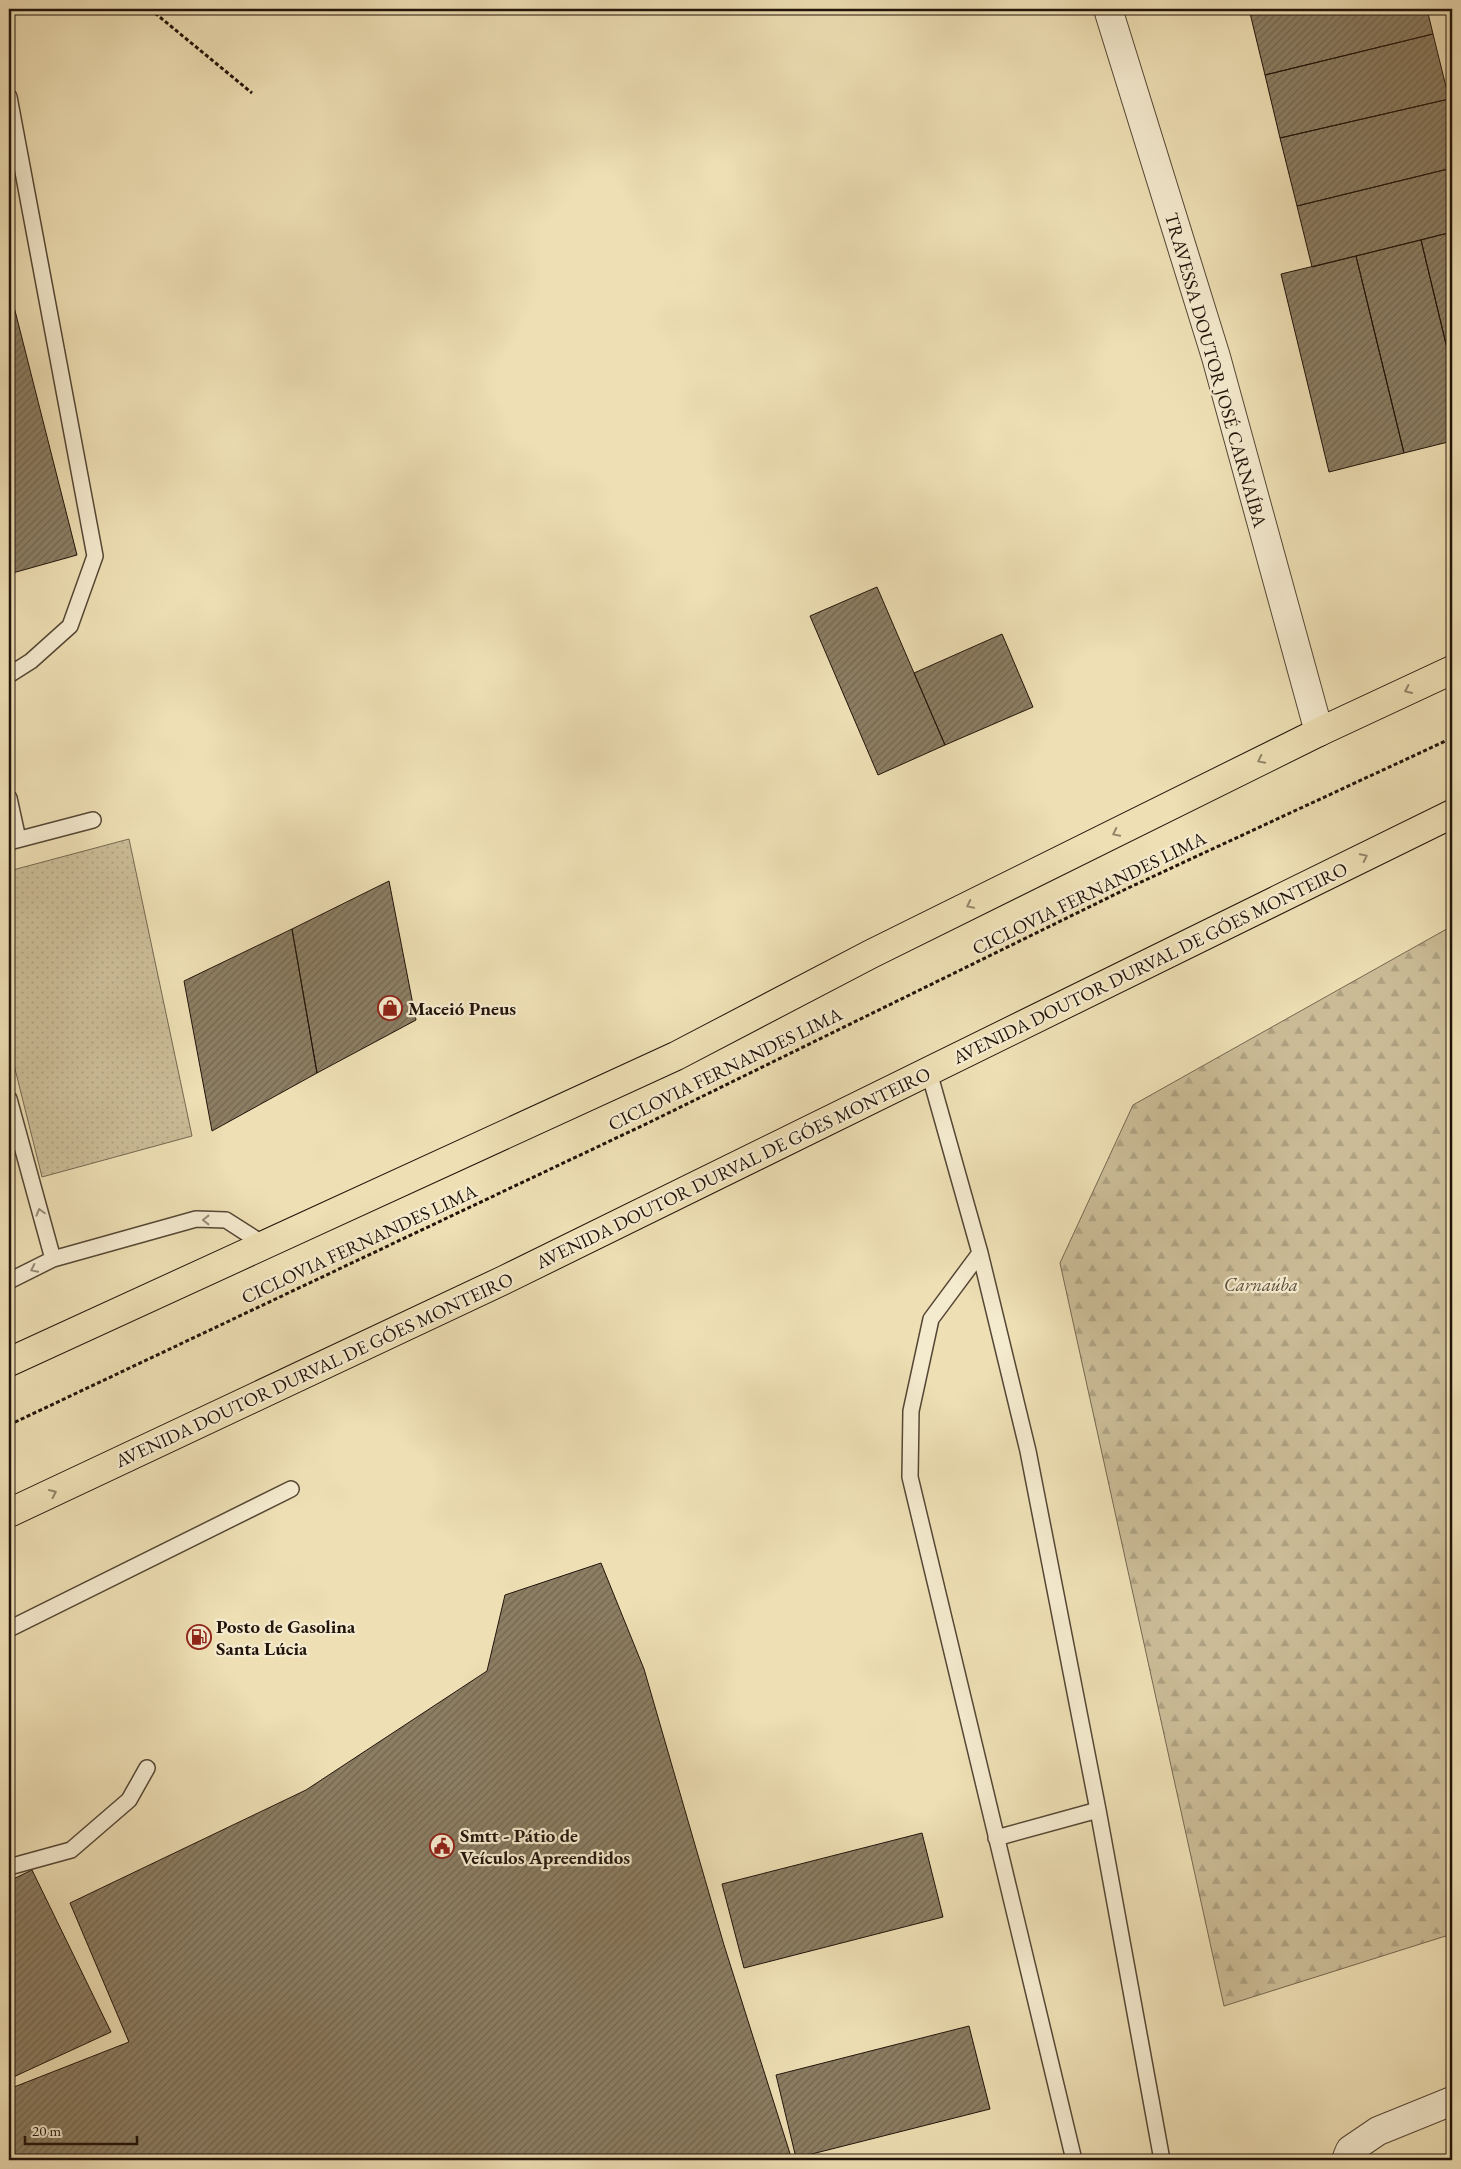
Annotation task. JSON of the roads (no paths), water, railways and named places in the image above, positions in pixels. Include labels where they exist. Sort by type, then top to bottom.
[{"type":"highway","points":[[9,1362],[676,1056],[880,950],[1319,732],[1452,670]]},
{"type":"highway","name":"AVENIDA DOUTOR DURVAL DE GÓES MONTEIRO","points":[[9,1513],[504,1280],[1452,814]]},
{"type":"street","name":"TRAVESSA DOUTOR JOSÉ CARNAÍBA","points":[[1108,9],[1216,357],[1319,732]]},
{"type":"street","points":[[1346,2160],[1350,2150],[1378,2131],[1452,2101]]},
{"type":"lane","points":[[9,97],[95,556],[70,626],[31,661],[9,675]]},
{"type":"lane","points":[[9,798],[14,840],[93,820]]},
{"type":"lane","points":[[928,1072],[980,1253],[1028,1451],[1098,1810],[1162,2160]]},
{"type":"lane","points":[[9,1099],[53,1259]]},
{"type":"lane","points":[[9,1281],[53,1259],[196,1220],[226,1220],[265,1245]]},
{"type":"lane","points":[[980,1253],[931,1319],[911,1411],[910,1477],[1074,2160]]},
{"type":"lane","points":[[9,1629],[291,1489]]},
{"type":"lane","points":[[9,1867],[71,1850],[129,1800],[147,1768]]},
{"type":"lane","points":[[996,1838],[1098,1810]]},
{"type":"place","name":"Maceió Pneus","points":[[390,1008]]},
{"type":"place","name":"Posto de Gasolina Santa Lúcia","points":[[199,1637]]},
{"type":"place","name":"Smtt - Pátio de Veículos Apreendidos","points":[[442,1846]]},
{"type":"park label","name":"Carnaúba","points":[[1261,1284]]}]
